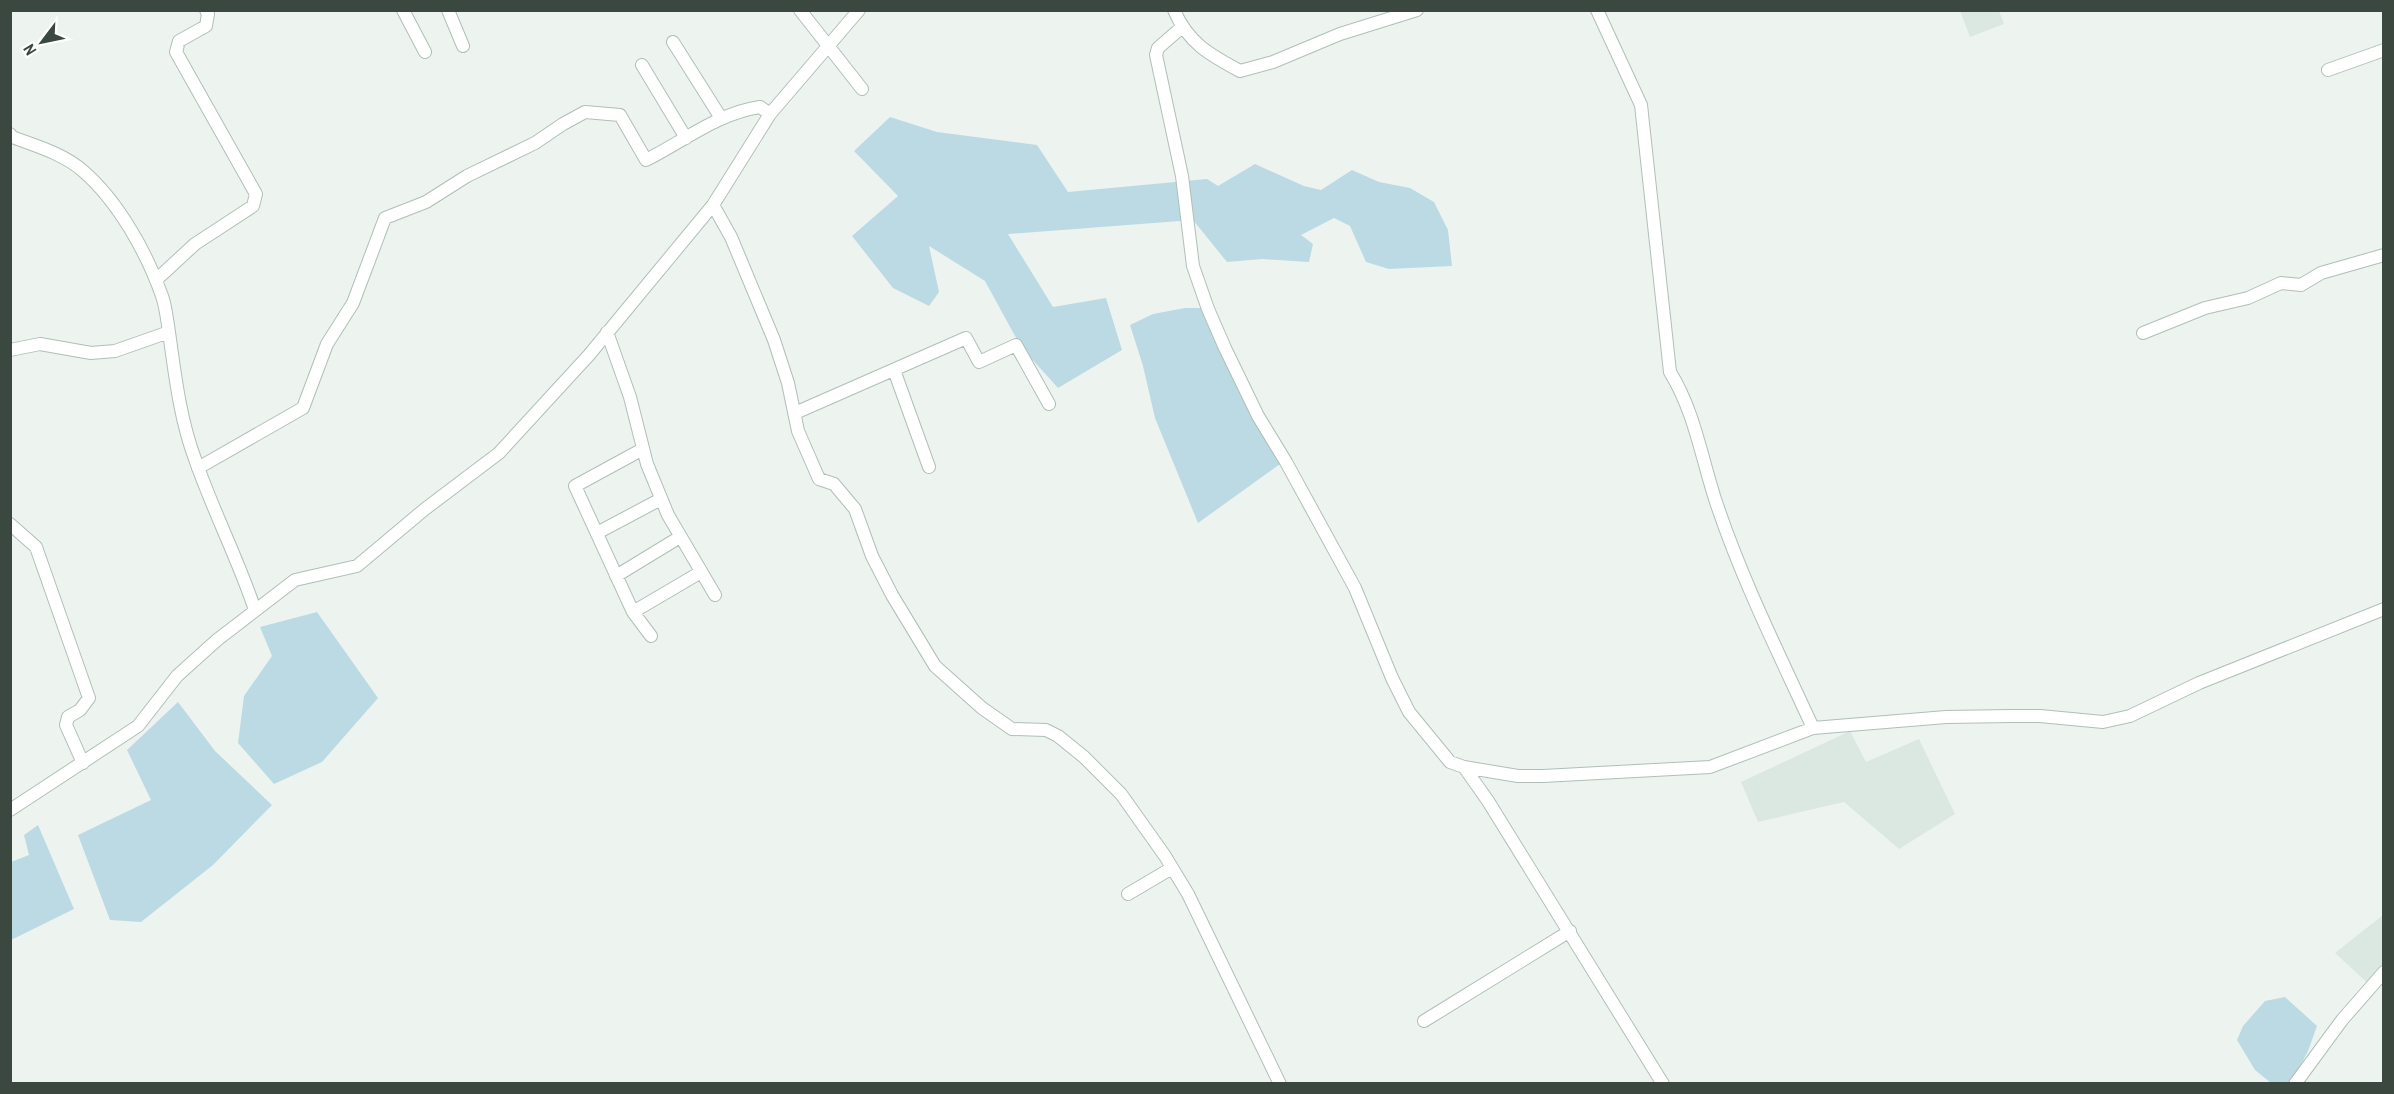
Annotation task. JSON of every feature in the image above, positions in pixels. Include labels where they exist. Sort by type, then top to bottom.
[{"type":"street","points":[[156,280],[195,244],[254,206],[256,194],[176,52],[179,42],[206,26],[208,14],[206,10]]},
{"type":"street","points":[[403,10],[425,52]]},
{"type":"street","points":[[448,10],[463,46]]},
{"type":"street","points":[[800,10],[862,89]]},
{"type":"street","points":[[10,810],[138,726],[177,676],[255,610],[295,580],[357,566],[425,509],[499,453],[607,332],[713,205],[770,114],[859,10]]},
{"type":"street","points":[[1174,10],[1181,28],[1207,53],[1240,71],[1273,62],[1340,34],[1417,10]]},
{"type":"street","points":[[1597,10],[1641,105],[1670,372],[1683,393],[1717,505],[1743,575],[1813,728]]},
{"type":"street","points":[[1181,28],[1158,48],[1156,55],[1182,176],[1193,266],[1208,309],[1258,416],[1355,588],[1392,678],[1409,712],[1450,762],[1464,767],[1518,776],[1710,767],[1813,728],[1946,717],[2040,716],[2103,722],[2130,716],[2199,683],[2384,609]]},
{"type":"street","points":[[673,42],[721,118]]},
{"type":"street","points":[[2328,70],[2384,50]]},
{"type":"street","points":[[642,65],[686,138]]},
{"type":"street","points":[[198,468],[303,408],[327,344],[353,303],[385,218],[426,202],[466,176],[535,143],[585,112],[620,115],[646,160],[721,118],[741,110],[760,106],[770,114]]},
{"type":"street","points":[[10,134],[12,137],[55,154],[83,171],[135,234],[163,297],[179,398],[198,468],[245,580],[255,610]]},
{"type":"street","points":[[713,205],[731,237],[774,340],[788,382],[798,431],[819,479],[834,484],[855,509],[872,556],[892,595],[935,666],[982,708],[1012,729],[1046,730],[1058,735],[1121,794],[1188,894],[1280,1083]]},
{"type":"street","points":[[2143,333],[2205,308],[2247,298],[2282,283],[2301,285],[2321,273],[2384,255]]},
{"type":"street","points":[[10,350],[40,344],[91,353],[115,351],[169,332]]},
{"type":"street","points":[[607,332],[630,397],[643,448],[661,499],[680,537],[715,596]]},
{"type":"street","points":[[795,414],[966,338],[979,362],[1016,345],[1049,404]]},
{"type":"street","points":[[894,370],[929,467]]},
{"type":"street","points":[[643,448],[575,486],[633,612],[651,636]]},
{"type":"street","points":[[597,533],[661,499]]},
{"type":"street","points":[[10,524],[36,547],[89,698],[80,710],[68,717],[66,725],[83,763]]},
{"type":"street","points":[[616,576],[680,537]]},
{"type":"street","points":[[633,612],[701,572]]},
{"type":"street","points":[[1464,767],[1570,931],[1663,1083]]},
{"type":"street","points":[[1128,894],[1172,868]]},
{"type":"street","points":[[1424,1021],[1570,931]]},
{"type":"street","points":[[2295,1083],[2342,1020],[2384,972]]},
{"type":"shaded area","points":[[1960,11],[1999,11],[2004,24],[1970,37]]},
{"type":"shaded area","points":[[890,117],[937,132],[1037,145],[1068,192],[1207,179],[1218,186],[1255,164],[1304,186],[1321,190],[1352,170],[1379,182],[1410,188],[1434,202],[1448,230],[1452,266],[1389,269],[1366,262],[1350,226],[1334,218],[1301,235],[1313,244],[1309,262],[1262,259],[1227,262],[1193,220],[1008,234],[1053,307],[1106,298],[1122,350],[1058,388],[1021,347],[985,281],[929,246],[939,292],[929,306],[893,288],[852,236],[898,196],[854,151]]},
{"type":"shaded area","points":[[1185,308],[1202,308],[1250,412],[1280,464],[1198,523],[1155,418],[1143,366],[1130,325],[1153,314]]},
{"type":"shaded area","points":[[317,612],[378,698],[322,762],[274,784],[238,743],[244,696],[272,656],[260,627]]},
{"type":"shaded area","points":[[178,702],[215,751],[272,805],[213,865],[141,922],[110,920],[78,835],[151,800],[127,750]]},
{"type":"shaded area","points":[[1850,731],[1866,762],[1919,739],[1955,814],[1899,849],[1844,802],[1758,822],[1741,782]]},
{"type":"shaded area","points":[[38,825],[74,909],[11,940],[11,862],[29,855],[24,835]]},
{"type":"shaded area","points":[[2383,915],[2383,983],[2375,990],[2335,953]]},
{"type":"shaded area","points":[[2285,997],[2317,1026],[2308,1051],[2293,1080],[2290,1083],[2271,1083],[2255,1070],[2237,1040],[2243,1026],[2265,1001]]}]
